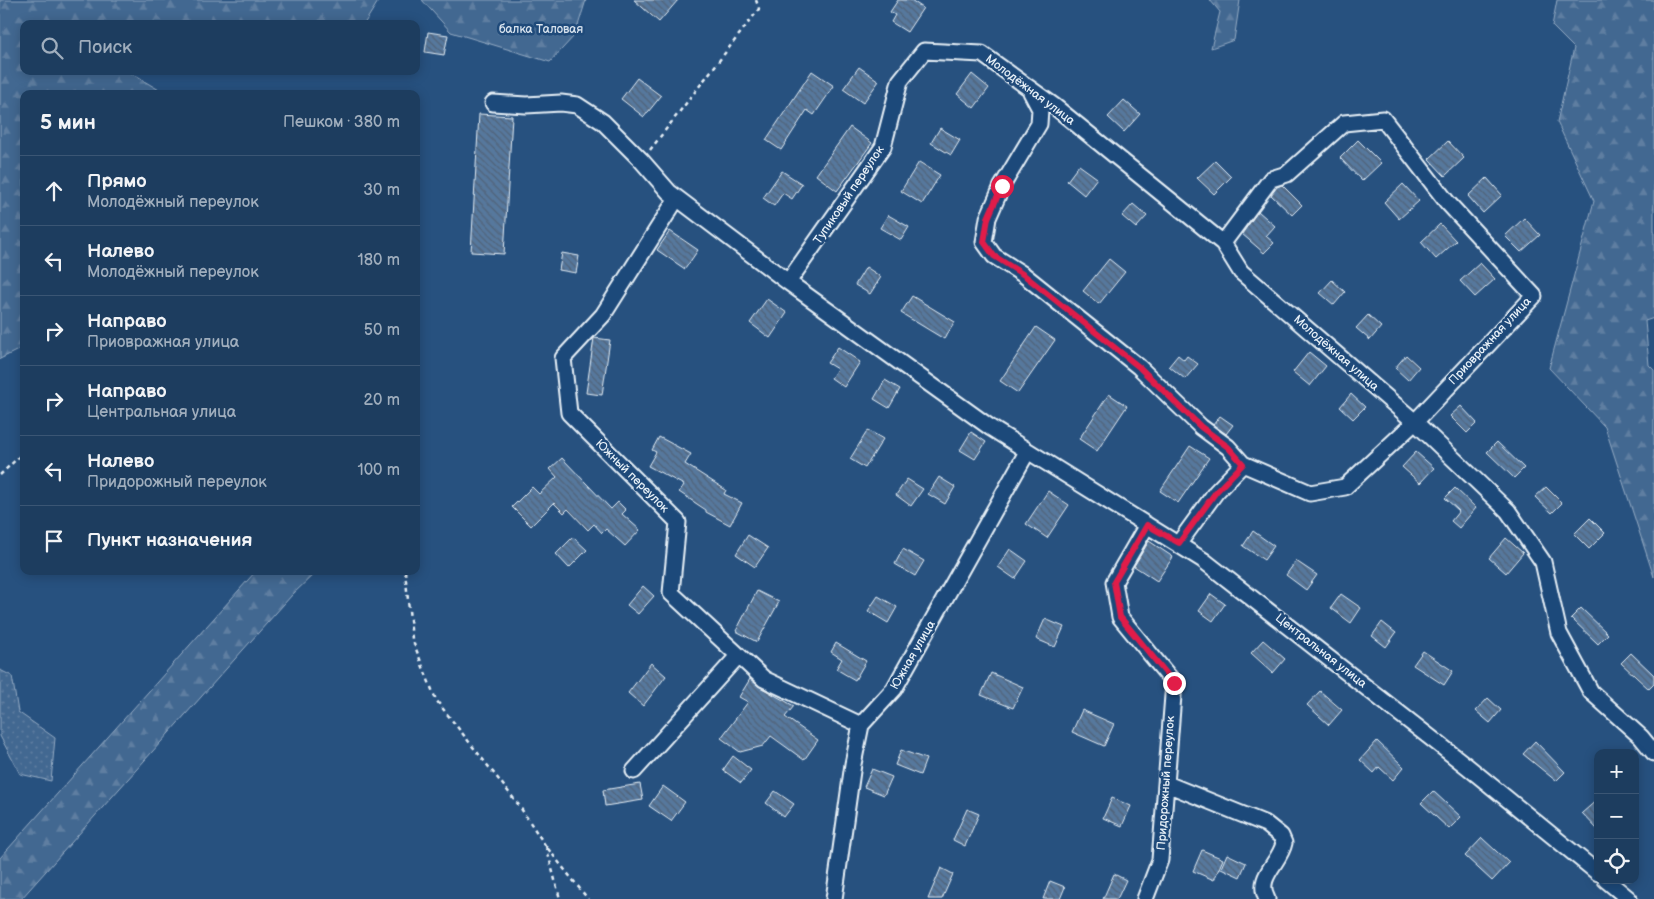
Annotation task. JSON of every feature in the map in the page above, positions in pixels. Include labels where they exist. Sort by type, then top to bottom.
[{"type":"street","name":"Молодёжная улица","points":[[924,51],[982,54],[1029,88],[1223,243],[1242,272],[1415,422],[1508,511],[1543,562],[1559,634],[1591,692],[1641,737],[1654,753]]},
{"type":"street","name":"Тупиковый переулок","points":[[788,282],[883,147],[900,81],[924,51]]},
{"type":"street","points":[[1029,88],[1040,109],[1040,124],[1002,186],[988,218],[984,242],[994,256],[1024,275],[1139,367],[1201,427],[1228,447],[1243,464],[1216,492],[1179,543]]},
{"type":"street","name":"Центральная улица","points":[[493,103],[526,105],[561,103],[577,105],[603,122],[677,198],[788,282],[1027,452],[1179,543],[1461,761],[1594,870]]},
{"type":"street","name":"Приовражная улица","points":[[1223,243],[1271,179],[1287,174],[1344,123],[1383,119],[1447,202],[1534,296],[1415,422],[1345,487],[1310,493],[1243,464]]},
{"type":"street","name":"Южный переулок","points":[[677,198],[603,315],[563,358],[569,413],[678,522],[671,593],[764,680],[861,726]]},
{"type":"street","name":"Южная улица","points":[[834,899],[853,764],[861,726],[894,689],[1027,452]]},
{"type":"street","name":"Придорожный переулок","points":[[1145,899],[1160,860],[1174,683],[1120,617],[1114,582],[1147,525]]},
{"type":"street","points":[[634,771],[738,656]]},
{"type":"street","points":[[1167,784],[1266,824],[1281,836],[1284,843],[1282,852],[1270,866],[1268,896]]},
{"type":"street","points":[[1611,884],[1629,899]]},
{"type":"path","points":[[641,160],[659,140],[759,9],[756,0]]},
{"type":"path","points":[[0,475],[20,456]]},
{"type":"path","points":[[405,575],[412,639],[436,700],[518,804],[545,845],[588,899]]},
{"type":"path","points":[[545,845],[560,899]]},
{"type":"green space","points":[[0,0],[379,0],[366,20],[20,20],[20,75],[134,75],[159,90],[20,90],[20,349],[0,359]]},
{"type":"green space","name":"балка Таловая","points":[[422,0],[586,0],[575,35],[550,62],[451,32]]},
{"type":"green space","points":[[1210,0],[1240,0],[1234,40],[1211,48],[1220,12]]},
{"type":"green space","points":[[1557,0],[1654,0],[1654,318],[1645,321],[1649,365],[1654,370],[1654,577],[1605,427],[1549,368],[1594,201],[1557,122],[1574,48],[1552,26]]},
{"type":"green space","points":[[252,575],[313,575],[292,595],[21,899],[0,899],[0,858]]},
{"type":"green space","points":[[0,670],[12,676],[18,712],[55,738],[51,781],[20,774],[0,736]]},
{"type":"building","points":[[634,0],[678,0],[659,22]]},
{"type":"building","points":[[898,0],[911,0],[923,8],[907,32],[891,22],[895,15],[890,12]]},
{"type":"building","points":[[428,32],[448,35],[444,55],[425,52]]},
{"type":"building","points":[[859,67],[879,81],[863,103],[843,89]]},
{"type":"building","points":[[812,71],[834,86],[814,115],[807,110],[781,150],[766,140]]},
{"type":"building","points":[[972,74],[989,88],[974,108],[957,94]]},
{"type":"building","points":[[637,78],[661,96],[644,117],[621,99]]},
{"type":"building","points":[[1124,100],[1140,114],[1124,132],[1108,117]]},
{"type":"building","points":[[479,114],[512,116],[504,254],[471,252]]},
{"type":"building","points":[[850,127],[872,143],[837,191],[816,175]]},
{"type":"building","points":[[940,128],[960,140],[951,155],[931,143]]},
{"type":"building","points":[[1358,140],[1381,163],[1362,181],[1340,158]]},
{"type":"building","points":[[1448,141],[1464,158],[1445,176],[1429,159]]},
{"type":"building","points":[[1215,161],[1231,177],[1214,194],[1197,178]]},
{"type":"building","points":[[919,162],[940,175],[922,204],[901,191]]},
{"type":"building","points":[[1079,165],[1097,178],[1084,195],[1067,181]]},
{"type":"building","points":[[782,171],[802,184],[792,199],[783,193],[774,206],[763,198]]},
{"type":"building","points":[[1487,178],[1502,195],[1483,213],[1468,196]]},
{"type":"building","points":[[1403,184],[1419,201],[1399,219],[1384,202]]},
{"type":"building","points":[[1282,185],[1302,205],[1292,215],[1271,195],[1277,187]]},
{"type":"building","points":[[1133,204],[1147,216],[1136,228],[1122,216]]},
{"type":"building","points":[[1258,211],[1275,226],[1266,236],[1274,243],[1264,253],[1242,234]]},
{"type":"building","points":[[888,215],[909,227],[901,240],[880,228]]},
{"type":"building","points":[[1524,218],[1540,235],[1521,252],[1505,236]]},
{"type":"building","points":[[1440,224],[1456,241],[1436,259],[1421,242]]},
{"type":"building","points":[[670,231],[698,250],[685,269],[657,250]]},
{"type":"building","points":[[562,253],[579,256],[576,273],[559,270]]},
{"type":"building","points":[[1109,259],[1125,272],[1099,304],[1083,291]]},
{"type":"building","points":[[1480,263],[1495,279],[1475,297],[1460,281]]},
{"type":"building","points":[[866,267],[881,277],[870,294],[855,285]]},
{"type":"building","points":[[1332,280],[1345,292],[1334,305],[1320,293]]},
{"type":"building","points":[[912,296],[955,322],[944,339],[901,313]]},
{"type":"building","points":[[767,299],[787,313],[770,338],[750,323]]},
{"type":"building","points":[[1368,315],[1381,327],[1370,340],[1356,328]]},
{"type":"building","points":[[1036,327],[1055,340],[1018,393],[1000,381]]},
{"type":"building","points":[[594,338],[610,340],[602,395],[586,393]]},
{"type":"building","points":[[838,347],[860,362],[844,387],[831,378],[837,369],[827,363]]},
{"type":"building","points":[[1309,352],[1326,366],[1310,386],[1293,372]]},
{"type":"building","points":[[1178,355],[1184,360],[1187,356],[1198,364],[1185,379],[1169,366]]},
{"type":"building","points":[[1406,355],[1419,367],[1408,380],[1395,368]]},
{"type":"building","points":[[885,380],[900,389],[889,408],[874,399]]},
{"type":"building","points":[[1109,394],[1127,406],[1097,451],[1079,439]]},
{"type":"building","points":[[1351,394],[1365,407],[1353,419],[1340,407]]},
{"type":"building","points":[[1461,406],[1477,423],[1467,433],[1450,416]]},
{"type":"building","points":[[1220,416],[1233,425],[1226,434],[1213,425]]},
{"type":"building","points":[[868,430],[883,439],[865,468],[850,459]]},
{"type":"building","points":[[971,432],[986,442],[975,459],[960,450]]},
{"type":"building","points":[[659,437],[691,454],[685,464],[726,490],[724,494],[742,503],[730,525],[706,512],[706,510],[679,492],[684,485],[648,466],[656,452],[652,450]]},
{"type":"building","points":[[1497,442],[1524,468],[1514,478],[1487,452]]},
{"type":"building","points":[[1190,446],[1209,458],[1178,503],[1160,491]]},
{"type":"building","points":[[1416,452],[1434,468],[1420,483],[1402,467]]},
{"type":"building","points":[[562,458],[611,509],[618,502],[626,510],[622,514],[640,530],[625,546],[606,529],[602,533],[594,524],[588,530],[568,509],[564,513],[554,503],[531,526],[512,507],[532,487],[539,494],[557,477],[550,469]]},
{"type":"building","points":[[939,477],[955,487],[945,504],[928,494]]},
{"type":"building","points":[[907,479],[923,489],[911,506],[896,495]]},
{"type":"building","points":[[1546,487],[1562,503],[1552,513],[1535,497]]},
{"type":"building","points":[[1455,488],[1476,508],[1459,528],[1451,521],[1459,511],[1445,498]]},
{"type":"building","points":[[1048,491],[1069,505],[1047,538],[1026,524]]},
{"type":"building","points":[[1590,518],[1605,533],[1589,549],[1574,534]]},
{"type":"building","points":[[1253,531],[1274,546],[1264,560],[1243,546]]},
{"type":"building","points":[[748,535],[768,548],[755,567],[736,554]]},
{"type":"building","points":[[573,537],[587,550],[569,568],[556,554]]},
{"type":"building","points":[[1506,538],[1523,553],[1506,573],[1489,558]]},
{"type":"building","points":[[1149,541],[1173,557],[1157,581],[1134,566]]},
{"type":"building","points":[[903,549],[924,561],[915,576],[895,564]]},
{"type":"building","points":[[1010,549],[1027,561],[1015,579],[998,567]]},
{"type":"building","points":[[1296,561],[1317,575],[1306,590],[1286,575]]},
{"type":"building","points":[[643,586],[654,596],[638,614],[627,605]]},
{"type":"building","points":[[757,591],[779,602],[757,642],[736,631]]},
{"type":"building","points":[[1211,594],[1225,604],[1213,621],[1199,611]]},
{"type":"building","points":[[1341,594],[1361,608],[1351,623],[1331,608]]},
{"type":"building","points":[[878,596],[897,607],[888,623],[868,611]]},
{"type":"building","points":[[1581,608],[1608,634],[1598,644],[1571,618]]},
{"type":"building","points":[[1045,619],[1064,627],[1055,647],[1036,639]]},
{"type":"building","points":[[1382,622],[1396,633],[1386,647],[1372,636]]},
{"type":"building","points":[[1263,640],[1285,659],[1273,673],[1251,653]]},
{"type":"building","points":[[836,643],[866,661],[855,680],[836,669],[842,659],[831,652]]},
{"type":"building","points":[[1423,651],[1453,671],[1444,685],[1413,665]]},
{"type":"building","points":[[1631,653],[1654,675],[1654,684],[1649,689],[1621,663]]},
{"type":"building","points":[[651,663],[666,676],[643,706],[628,693]]},
{"type":"building","points":[[991,673],[1023,687],[1013,708],[981,695]]},
{"type":"building","points":[[750,679],[760,687],[794,706],[785,717],[818,740],[804,760],[771,736],[763,746],[740,752],[721,738],[748,702],[739,697]]},
{"type":"building","points":[[1320,691],[1342,710],[1329,725],[1307,705]]},
{"type":"building","points":[[1488,698],[1501,710],[1490,723],[1476,711]]},
{"type":"building","points":[[1082,710],[1114,724],[1104,746],[1072,732]]},
{"type":"building","points":[[1377,741],[1404,767],[1393,780],[1379,767],[1374,773],[1360,760]]},
{"type":"building","points":[[1535,741],[1565,772],[1556,781],[1523,754]]},
{"type":"building","points":[[901,750],[926,759],[920,775],[895,765]]},
{"type":"building","points":[[733,756],[751,770],[741,783],[723,770]]},
{"type":"building","points":[[872,769],[892,777],[884,795],[864,787]]},
{"type":"building","points":[[640,784],[643,800],[605,806],[603,790]]},
{"type":"building","points":[[663,786],[685,802],[671,821],[649,806]]},
{"type":"building","points":[[775,791],[794,804],[784,817],[766,803]]},
{"type":"building","points":[[1433,791],[1461,817],[1449,829],[1421,803]]},
{"type":"building","points":[[1112,798],[1131,806],[1122,826],[1103,818]]},
{"type":"building","points":[[1594,802],[1594,826],[1582,813]]},
{"type":"building","points":[[967,809],[979,814],[965,846],[953,840]]},
{"type":"building","points":[[1482,838],[1509,863],[1492,881],[1465,856]]},
{"type":"building","points":[[1202,850],[1223,859],[1214,880],[1193,871]]},
{"type":"building","points":[[1227,854],[1246,863],[1240,877],[1221,868]]},
{"type":"building","points":[[941,868],[953,874],[942,899],[928,899]]},
{"type":"building","points":[[1114,874],[1126,880],[1117,899],[1103,899]]},
{"type":"building","points":[[1050,881],[1065,887],[1060,899],[1043,899]]},
{"type":"route","points":[[1002,186],[988,218],[984,242],[994,256],[1024,275],[1096,331],[1139,367],[1201,427],[1228,447],[1243,464],[1216,492],[1179,543],[1147,525],[1114,582],[1120,617],[1174,683]]}]
